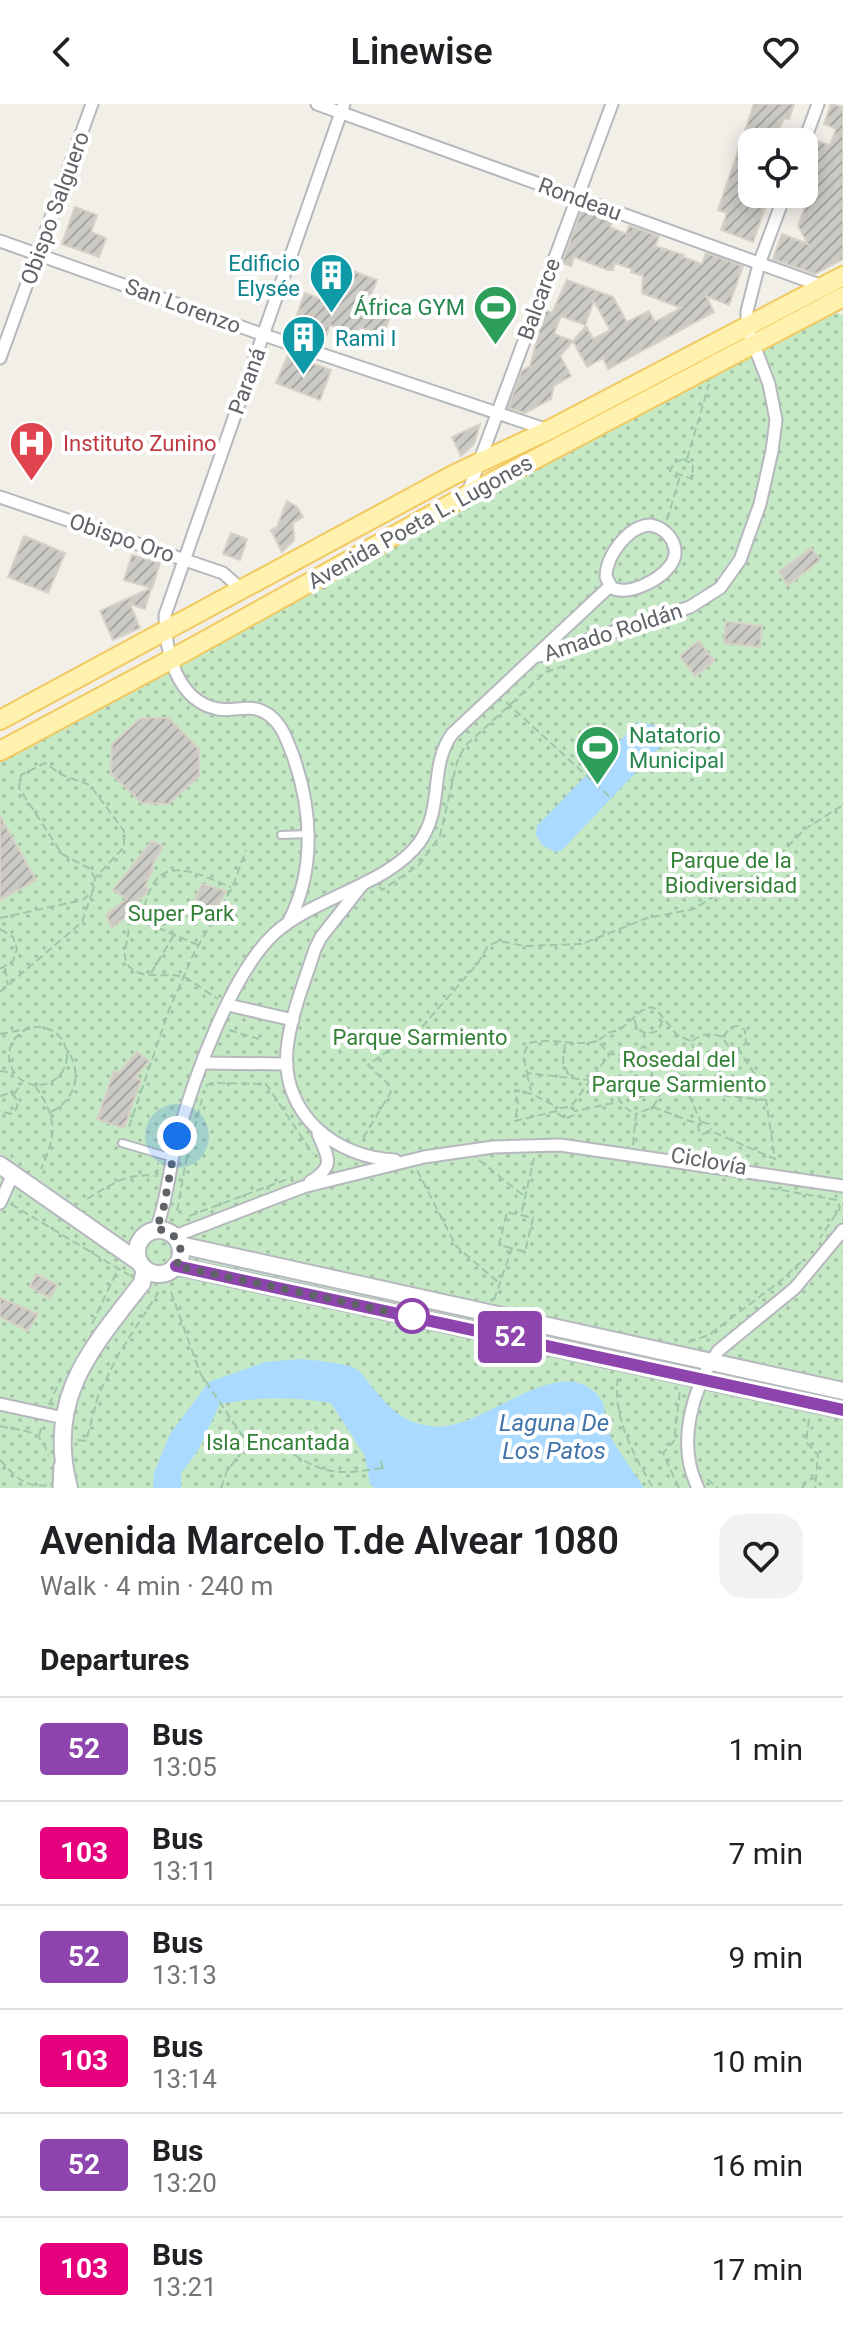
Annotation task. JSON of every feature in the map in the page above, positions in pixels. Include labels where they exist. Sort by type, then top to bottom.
[{"type":"main road","name":"Avenida Poeta L. Lugones","points":[[0,720],[478,462],[549,430],[843,276]]},
{"type":"main road","name":"Avenida Poeta L. Lugones","points":[[0,751],[467,495],[843,296]]},
{"type":"main road","points":[[6,1170],[99,1235],[142,1271],[164,1273],[176,1266],[180,1260],[178,1241]]},
{"type":"main road","points":[[99,1235],[140,1239],[156,1229],[169,1232],[178,1241],[843,1391]]},
{"type":"main road","points":[[58,1487],[57,1450],[72,1389],[88,1355],[142,1271],[136,1250],[140,1239]]},
{"type":"main road","points":[[176,1266],[843,1410]]},
{"type":"street","name":"Obispo Salguero","points":[[0,358],[92,104]]},
{"type":"street","name":"Rondeau","points":[[317,104],[343,108],[843,296]]},
{"type":"street","name":"Balcarce","points":[[467,495],[612,104]]},
{"type":"street","points":[[809,128],[818,104]]},
{"type":"street","name":"Paraná","points":[[170,660],[165,615],[182,559],[343,108]]},
{"type":"street","points":[[747,327],[747,311],[759,264],[780,208]]},
{"type":"street","name":"San Lorenzo","points":[[0,241],[264,335],[549,430]]},
{"type":"street","name":"Amado Roldán","points":[[531,660],[548,651],[690,607],[720,588],[730,576],[754,525],[775,434],[772,396],[747,327]]},
{"type":"street","name":"Obispo Oro","points":[[0,497],[223,573],[240,588]]},
{"type":"street","points":[[650,525],[669,534],[675,552],[668,569],[630,590],[610,586],[605,574],[608,564],[632,530],[650,525]]},
{"type":"street","name":"Amado Roldán","points":[[289,921],[368,880],[412,851],[428,830],[436,803],[438,767],[445,744],[610,586]]},
{"type":"street","points":[[156,1229],[163,1211],[177,1136],[203,1063],[228,1005],[254,960],[272,936],[289,921],[296,908],[305,878],[308,834],[301,780],[284,731],[277,722],[256,708],[219,709],[202,703],[185,686],[170,660]]},
{"type":"street","points":[[178,1241],[326,1169],[328,1157],[318,1133],[291,1089],[287,1064],[293,1020],[321,937],[368,880]]},
{"type":"street","points":[[228,1005],[293,1020]]},
{"type":"street","points":[[203,1063],[287,1064]]},
{"type":"street","points":[[318,1133],[366,1157],[412,1160]]},
{"type":"street","points":[[302,1181],[465,1149],[537,1145],[633,1154],[843,1186]]},
{"type":"street","points":[[1,1201],[6,1170]]},
{"type":"street","points":[[698,1488],[689,1465],[687,1432],[702,1380],[711,1362],[718,1351],[795,1288],[843,1230]]},
{"type":"street","points":[[0,1404],[64,1418]]},
{"type":"lane","points":[[281,835],[308,834]]},
{"type":"lane","points":[[122,1143],[173,1158]]},
{"type":"path","points":[[687,459],[714,366]]},
{"type":"path","points":[[687,459],[695,468],[692,479],[670,471],[677,461],[687,459]]},
{"type":"path","points":[[667,520],[681,475]]},
{"type":"path","points":[[368,880],[382,890],[419,865],[440,836],[462,752],[546,672],[567,665]]},
{"type":"path","points":[[496,693],[611,798]]},
{"type":"path","points":[[0,992],[82,922],[95,878],[124,847],[124,831],[90,785],[62,775],[45,763],[21,775],[19,788],[62,854],[89,868],[95,878]]},
{"type":"path","points":[[363,1138],[391,1092],[388,1084],[368,1065],[422,1027],[478,963],[488,946],[499,941],[525,946],[582,944],[647,918],[694,909],[731,885],[763,872],[805,829],[843,805]]},
{"type":"path","points":[[129,1127],[169,1010],[198,945],[232,888],[246,850]]},
{"type":"path","points":[[198,945],[147,923],[144,912],[146,899],[157,876],[168,869],[179,869],[232,888]]},
{"type":"path","points":[[0,918],[83,900],[93,891]]},
{"type":"path","points":[[144,912],[129,922],[125,956],[132,970],[140,974],[184,977],[228,1005]]},
{"type":"path","points":[[0,929],[13,937],[17,949],[13,961],[0,969]]},
{"type":"path","points":[[150,974],[174,935]]},
{"type":"path","points":[[5,967],[8,985]]},
{"type":"path","points":[[532,1094],[523,1057],[529,1043],[583,1044],[598,1041],[610,1032],[620,1030],[641,1011],[651,1007],[677,1035],[691,1041],[708,1033],[723,1037],[727,1045],[738,1049],[758,1079],[766,1100],[775,1159],[711,1131],[703,1134],[699,1131],[700,1123],[674,1062]]},
{"type":"path","points":[[634,1018],[637,1028],[646,1034],[658,1031],[663,1020]]},
{"type":"path","points":[[695,1054],[719,1064],[731,1065],[738,1049],[746,1043],[745,1030],[738,1026],[731,1027],[723,1037]]},
{"type":"path","points":[[0,1034],[47,1028],[62,1039],[73,1059],[75,1086],[70,1099],[50,1112]]},
{"type":"path","points":[[28,1029],[12,1041],[9,1050],[14,1073],[23,1081],[35,1086],[45,1085],[61,1075],[65,1067],[66,1048]]},
{"type":"path","points":[[229,1030],[259,1039]]},
{"type":"path","points":[[598,1041],[609,1054],[654,1057],[674,1062],[695,1054]]},
{"type":"path","points":[[691,1041],[695,1054]]},
{"type":"path","points":[[566,1043],[563,1062],[570,1078]]},
{"type":"path","points":[[644,1046],[654,1057],[650,1087],[644,1096],[633,1094],[629,1085],[633,1055],[644,1046]]},
{"type":"path","points":[[609,1054],[571,1107],[558,1110],[515,1121],[518,1103],[515,1090],[532,1094],[558,1110],[565,1119],[574,1115],[575,1111],[620,1101]]},
{"type":"path","points":[[710,1094],[719,1081],[719,1064]]},
{"type":"path","points":[[0,1071],[14,1073]]},
{"type":"path","points":[[527,1073],[766,1100]]},
{"type":"path","points":[[13,1095],[23,1081]]},
{"type":"path","points":[[206,1086],[211,1083],[266,1084],[319,1162]]},
{"type":"path","points":[[615,1083],[620,1101],[627,1110],[636,1114],[653,1107],[663,1089]]},
{"type":"path","points":[[35,1086],[53,1120],[51,1146],[41,1169]]},
{"type":"path","points":[[0,1096],[7,1093],[18,1100],[16,1110],[11,1114],[0,1112]]},
{"type":"path","points":[[177,1211],[202,1101]]},
{"type":"path","points":[[571,1107],[575,1111]]},
{"type":"path","points":[[653,1107],[709,1124],[711,1131]]},
{"type":"path","points":[[633,1154],[636,1114]]},
{"type":"path","points":[[521,1215],[537,1145]]},
{"type":"path","points":[[492,1158],[476,1159],[525,1197]]},
{"type":"path","points":[[412,1160],[456,1246],[500,1284]]},
{"type":"path","points":[[87,1199],[126,1177],[143,1174],[157,1177]]},
{"type":"path","points":[[189,1216],[302,1181]]},
{"type":"path","name":"Ciclovía","points":[[758,1186],[837,1200],[840,1208],[818,1242]]},
{"type":"path","points":[[0,1426],[39,1436],[57,1450],[86,1441],[98,1396],[118,1355],[158,1293],[142,1271],[1,1201]]},
{"type":"path","points":[[507,1212],[533,1218],[525,1252],[512,1248],[499,1245],[507,1212]]},
{"type":"path","points":[[493,1301],[512,1248]]},
{"type":"path","points":[[684,1357],[688,1340],[709,1335],[779,1282],[808,1254]]},
{"type":"path","points":[[171,1292],[200,1373],[248,1444]]},
{"type":"path","points":[[679,1488],[663,1453],[674,1441],[680,1375]]},
{"type":"path","points":[[618,1378],[616,1393],[629,1445],[653,1488]]},
{"type":"path","points":[[809,1417],[805,1440],[818,1455],[815,1488]]},
{"type":"path","points":[[221,1488],[227,1471],[248,1444],[282,1446],[312,1465],[333,1471],[383,1468]]},
{"type":"path","points":[[0,1460],[25,1484],[34,1488],[58,1487]]},
{"type":"path","points":[[381,1461],[384,1473]]},
{"type":"path","points":[[802,1488],[807,1480],[816,1477]]},
{"type":"green space","name":"Parque Sarmiento","points":[[833,312],[843,315],[843,1488],[0,1488],[0,761],[713,371]]},
{"type":"water","name":"Natatorio Municipal","points":[[638,722],[656,726],[663,744],[562,850],[555,852],[542,845],[536,835],[537,826]]},
{"type":"water","name":"Laguna De Los Patos","points":[[302,1359],[337,1363],[356,1369],[394,1411],[430,1426],[450,1425],[472,1418],[541,1387],[563,1382],[582,1384],[601,1400],[608,1432],[644,1488],[375,1488],[370,1484],[365,1456],[331,1403],[276,1398],[220,1404],[197,1452],[181,1473],[181,1488],[153,1488],[154,1473],[170,1434],[209,1382],[265,1362]]},
{"type":"building","points":[[754,104],[794,104],[789,119],[784,118],[780,128],[746,128]]},
{"type":"building","points":[[831,104],[843,107],[843,259],[815,274],[773,259],[782,234],[808,244],[798,226],[805,208],[818,208],[818,141],[830,145],[836,129],[824,124]]},
{"type":"building","points":[[738,151],[738,208],[765,208],[753,242],[721,230],[727,213],[718,210]]},
{"type":"building","points":[[75,207],[97,215],[91,232],[106,238],[99,257],[62,244]]},
{"type":"building","points":[[582,209],[613,220],[610,227],[626,234],[629,226],[659,236],[655,246],[702,264],[706,253],[743,266],[729,305],[706,296],[714,312],[608,369],[603,358],[587,367],[573,341],[560,356],[571,376],[554,386],[551,399],[525,413],[508,408],[522,371],[530,366],[545,310],[552,313],[567,280],[613,297],[627,322],[649,311],[655,322],[681,308],[642,293],[643,276],[631,272],[632,269],[615,263],[613,270],[608,270],[574,257],[571,266],[562,263]],"holes":[[[594,301],[610,330],[593,339],[586,326],[573,341],[554,334],[561,316],[585,325]]]},
{"type":"building","name":"Edificio Elysée","points":[[348,269],[377,280],[371,295],[395,303],[383,336],[360,327],[357,335],[330,325],[325,339],[292,328],[305,293],[335,304]]},
{"type":"building","name":"Rami I","points":[[288,355],[331,370],[320,400],[276,383]]},
{"type":"building","points":[[480,424],[474,444],[461,456],[452,437]]},
{"type":"building","points":[[287,501],[297,507],[303,517],[293,523],[294,540],[282,552],[271,530],[277,527]]},
{"type":"building","points":[[231,533],[247,539],[240,560],[223,554]]},
{"type":"building","points":[[24,536],[65,553],[48,593],[8,577]]},
{"type":"building","points":[[811,548],[820,560],[788,585],[779,572]]},
{"type":"building","points":[[132,555],[160,563],[152,588],[124,580]]},
{"type":"building","points":[[151,588],[145,609],[130,604],[140,628],[113,640],[100,611]]},
{"type":"building","points":[[726,622],[762,626],[760,647],[724,643]]},
{"type":"building","points":[[699,641],[714,661],[695,676],[680,656]]},
{"type":"building","points":[[141,718],[169,718],[199,749],[199,776],[168,804],[142,803],[111,773],[112,744]]},
{"type":"building","points":[[0,816],[36,880],[0,900]]},
{"type":"building","points":[[152,841],[163,846],[145,886],[149,890],[132,907],[134,909],[112,928],[106,915],[127,899],[113,890]]},
{"type":"building","points":[[202,884],[226,891],[215,911],[195,899]]},
{"type":"building","points":[[137,1052],[149,1061],[134,1078],[141,1080],[124,1128],[97,1119],[114,1071],[119,1073]]},
{"type":"building","points":[[36,1274],[57,1285],[50,1298],[30,1287]]},
{"type":"building","points":[[0,1298],[38,1314],[28,1331],[0,1317]]},
{"type":"bus line","name":"52","points":[[176,1266],[843,1410]]},
{"type":"place","name":"Edificio Elysée","points":[[331,315]]},
{"type":"place","name":"África GYM","points":[[496,346]]},
{"type":"place","name":"Rami I","points":[[304,377]]},
{"type":"place","name":"Instituto Zunino","points":[[32,482]]},
{"type":"place","name":"Natatorio Municipal","points":[[598,787]]},
{"type":"route","points":[[177,1136],[163,1211],[156,1229],[169,1232],[178,1240],[181,1253],[176,1266],[424,1319],[412,1316]]},
{"type":"park label","name":"Parque de la Biodiversidad","points":[[731,872]]},
{"type":"park label","name":"Super Park","points":[[181,913]]},
{"type":"park label","name":"Rosedal del Parque Sarmiento","points":[[679,1072]]},
{"type":"park label","name":"Isla Encantada","points":[[278,1442]]}]
